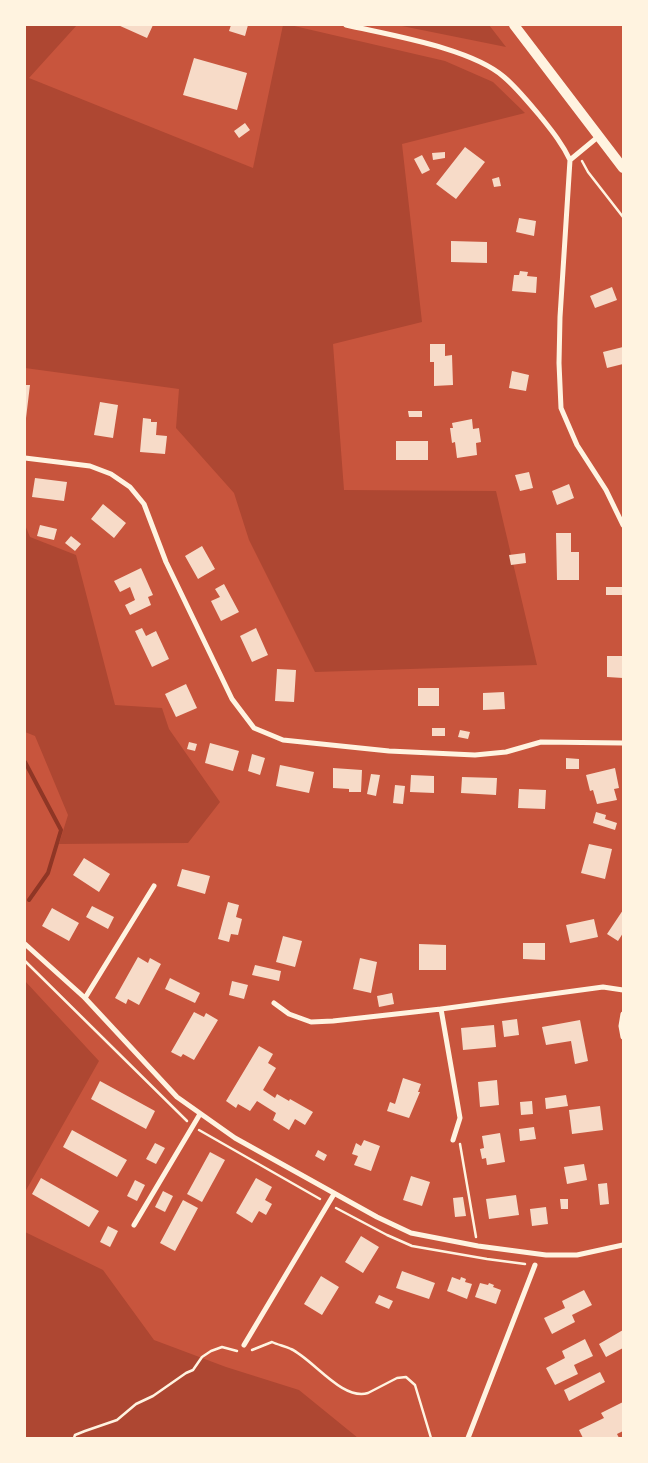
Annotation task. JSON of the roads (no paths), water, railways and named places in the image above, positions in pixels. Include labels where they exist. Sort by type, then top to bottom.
[{"type":"main road","points":[[514,25],[623,168]]},
{"type":"street","points":[[346,25],[454,51],[485,64],[504,76],[562,143],[570,160],[560,317],[561,408],[577,446],[606,490],[623,525]]},
{"type":"street","points":[[570,160],[599,136]]},
{"type":"street","points":[[25,458],[90,466],[111,474],[130,487],[144,504],[166,562],[232,699],[254,728],[282,740],[389,751],[475,754],[506,752],[541,742],[623,743]]},
{"type":"street","points":[[85,998],[154,886]]},
{"type":"street","points":[[25,944],[85,998],[177,1097],[235,1138],[334,1194],[411,1233],[478,1246],[546,1256],[577,1255],[623,1245]]},
{"type":"street","points":[[274,1003],[289,1014],[311,1022],[360,1019],[603,986],[623,990]]},
{"type":"street","points":[[441,1009],[460,1118],[453,1140]]},
{"type":"street","points":[[623,1014],[623,1037]]},
{"type":"street","points":[[134,1225],[200,1114]]},
{"type":"street","points":[[244,1345],[334,1194]]},
{"type":"street","points":[[468,1438],[535,1265]]},
{"type":"waterway","points":[[25,762],[61,830],[48,873],[29,900]]}]
